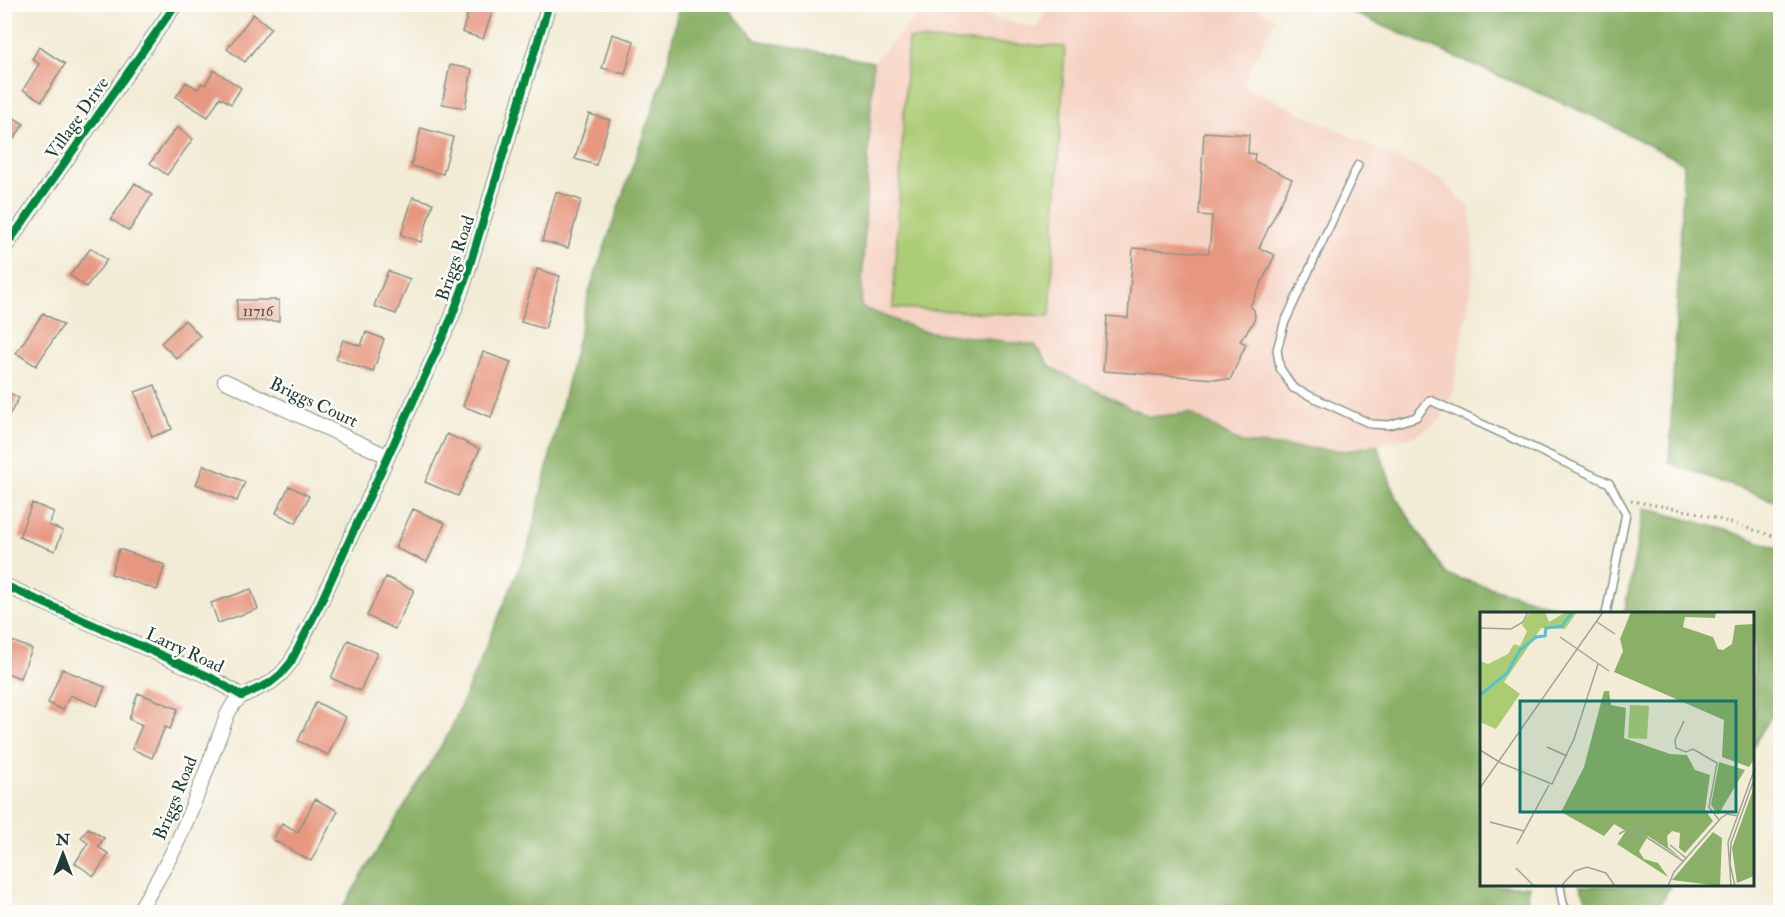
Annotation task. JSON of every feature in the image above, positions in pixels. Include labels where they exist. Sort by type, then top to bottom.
[{"type":"street","name":"Village Drive","points":[[4,249],[176,4]]},
{"type":"street","name":"Briggs Road","points":[[138,912],[162,873],[178,839],[228,713],[242,696],[270,683],[291,662],[447,329],[464,284],[549,4]]},
{"type":"street","name":"Briggs Court","points":[[225,381],[387,456]]},
{"type":"street","name":"Larry Road","points":[[4,585],[210,677],[242,696]]},
{"type":"lane","points":[[1358,165],[1289,313],[1277,350],[1280,368],[1293,388],[1371,424],[1389,425],[1416,417],[1430,400],[1609,483],[1626,513],[1606,612]]},
{"type":"lane","points":[[1560,887],[1563,904],[1568,912]]},
{"type":"path","points":[[1617,498],[1695,512],[1780,538]]},
{"type":"shaded area","points":[[927,5],[1037,28],[1049,5],[1248,5],[1275,18],[1242,85],[1439,178],[1470,209],[1474,268],[1453,391],[1440,421],[1415,436],[1348,451],[1241,443],[1190,413],[1149,417],[1052,368],[1054,365],[1035,345],[922,331],[861,306],[873,62]]},
{"type":"green space","points":[[679,5],[730,5],[730,11],[756,40],[873,62],[861,307],[922,331],[1035,345],[1052,368],[1149,417],[1190,413],[1241,443],[1347,451],[1377,444],[1396,498],[1447,575],[1572,611],[1480,612],[1480,887],[1529,887],[1527,899],[1537,912],[340,912],[450,731],[528,548],[589,292],[667,67]]},
{"type":"green space","points":[[1335,5],[1780,5],[1780,503],[1669,463],[1684,163],[1595,117]]},
{"type":"green space","points":[[908,39],[1065,47],[1050,316],[893,308]]},
{"type":"green space","points":[[1644,508],[1723,529],[1780,549],[1780,701],[1755,743],[1755,612],[1624,612]]},
{"type":"green space","points":[[1580,887],[1669,887],[1656,912],[1593,912]]},
{"type":"building","points":[[471,4],[495,4],[483,39],[462,32]]},
{"type":"building","points":[[253,14],[271,28],[245,62],[227,49]]},
{"type":"building","points":[[612,34],[634,41],[625,74],[602,68]]},
{"type":"building","points":[[39,47],[65,64],[42,101],[23,90],[39,64],[32,59]]},
{"type":"building","points":[[450,65],[472,69],[465,108],[442,104]]},
{"type":"building","points":[[214,70],[241,88],[231,104],[220,97],[208,117],[176,97],[186,82],[198,89],[202,83],[205,85]]},
{"type":"building","points":[[4,112],[24,124],[4,153]]},
{"type":"building","points":[[589,114],[610,120],[596,165],[575,159]]},
{"type":"building","points":[[177,127],[193,139],[167,175],[150,163]]},
{"type":"building","points":[[421,128],[453,137],[443,174],[411,166]]},
{"type":"building","points":[[1204,132],[1249,135],[1248,153],[1255,154],[1254,161],[1292,179],[1259,248],[1275,255],[1250,306],[1254,310],[1254,322],[1240,341],[1246,344],[1230,380],[1103,371],[1107,316],[1128,318],[1133,248],[1209,253],[1212,216],[1199,215]]},
{"type":"building","points":[[135,183],[152,195],[129,231],[111,219]]},
{"type":"building","points":[[556,192],[581,200],[568,248],[542,241]]},
{"type":"building","points":[[413,197],[433,203],[421,242],[401,235]]},
{"type":"building","points":[[91,248],[107,260],[86,287],[70,275]]},
{"type":"building","points":[[537,269],[560,276],[545,329],[521,322]]},
{"type":"building","points":[[388,271],[410,279],[396,314],[374,306]]},
{"type":"building","points":[[237,300],[279,300],[279,321],[237,321]]},
{"type":"building","points":[[43,313],[63,325],[36,366],[16,353]]},
{"type":"building","points":[[185,320],[200,336],[177,359],[161,343]]},
{"type":"building","points":[[366,332],[384,339],[373,372],[336,359],[343,340],[361,346]]},
{"type":"building","points":[[483,352],[511,362],[491,417],[463,406]]},
{"type":"building","points":[[155,385],[172,429],[152,437],[135,392]]},
{"type":"building","points":[[4,390],[19,398],[4,424]]},
{"type":"building","points":[[447,434],[480,449],[458,496],[425,482]]},
{"type":"building","points":[[204,465],[245,482],[237,501],[196,484]]},
{"type":"building","points":[[289,486],[309,496],[296,523],[276,513]]},
{"type":"building","points":[[32,503],[54,512],[49,525],[63,531],[55,551],[19,537]]},
{"type":"building","points":[[413,509],[445,523],[427,562],[395,548]]},
{"type":"building","points":[[119,549],[165,565],[157,590],[111,574]]},
{"type":"building","points":[[386,577],[414,590],[395,629],[367,616]]},
{"type":"building","points":[[251,589],[258,609],[218,623],[211,603]]},
{"type":"building","points":[[4,638],[32,649],[20,678],[4,672]]},
{"type":"building","points":[[348,640],[377,653],[360,691],[331,678]]},
{"type":"building","points":[[62,669],[105,687],[97,706],[70,695],[63,710],[48,703]]},
{"type":"building","points":[[138,693],[178,709],[170,729],[165,727],[152,758],[132,749],[142,725],[129,719]]},
{"type":"building","points":[[316,702],[346,717],[328,755],[298,741]]},
{"type":"building","points":[[315,799],[338,811],[311,861],[273,840],[282,823],[298,832]]},
{"type":"building","points":[[88,828],[104,838],[98,847],[109,854],[94,876],[75,863],[88,843],[81,838]]},
{"type":"cycle path","points":[[4,249],[176,4]]},
{"type":"cycle path","points":[[4,585],[210,677],[242,696],[270,683],[281,674],[291,662],[320,604],[451,319],[464,284],[549,4]]}]
